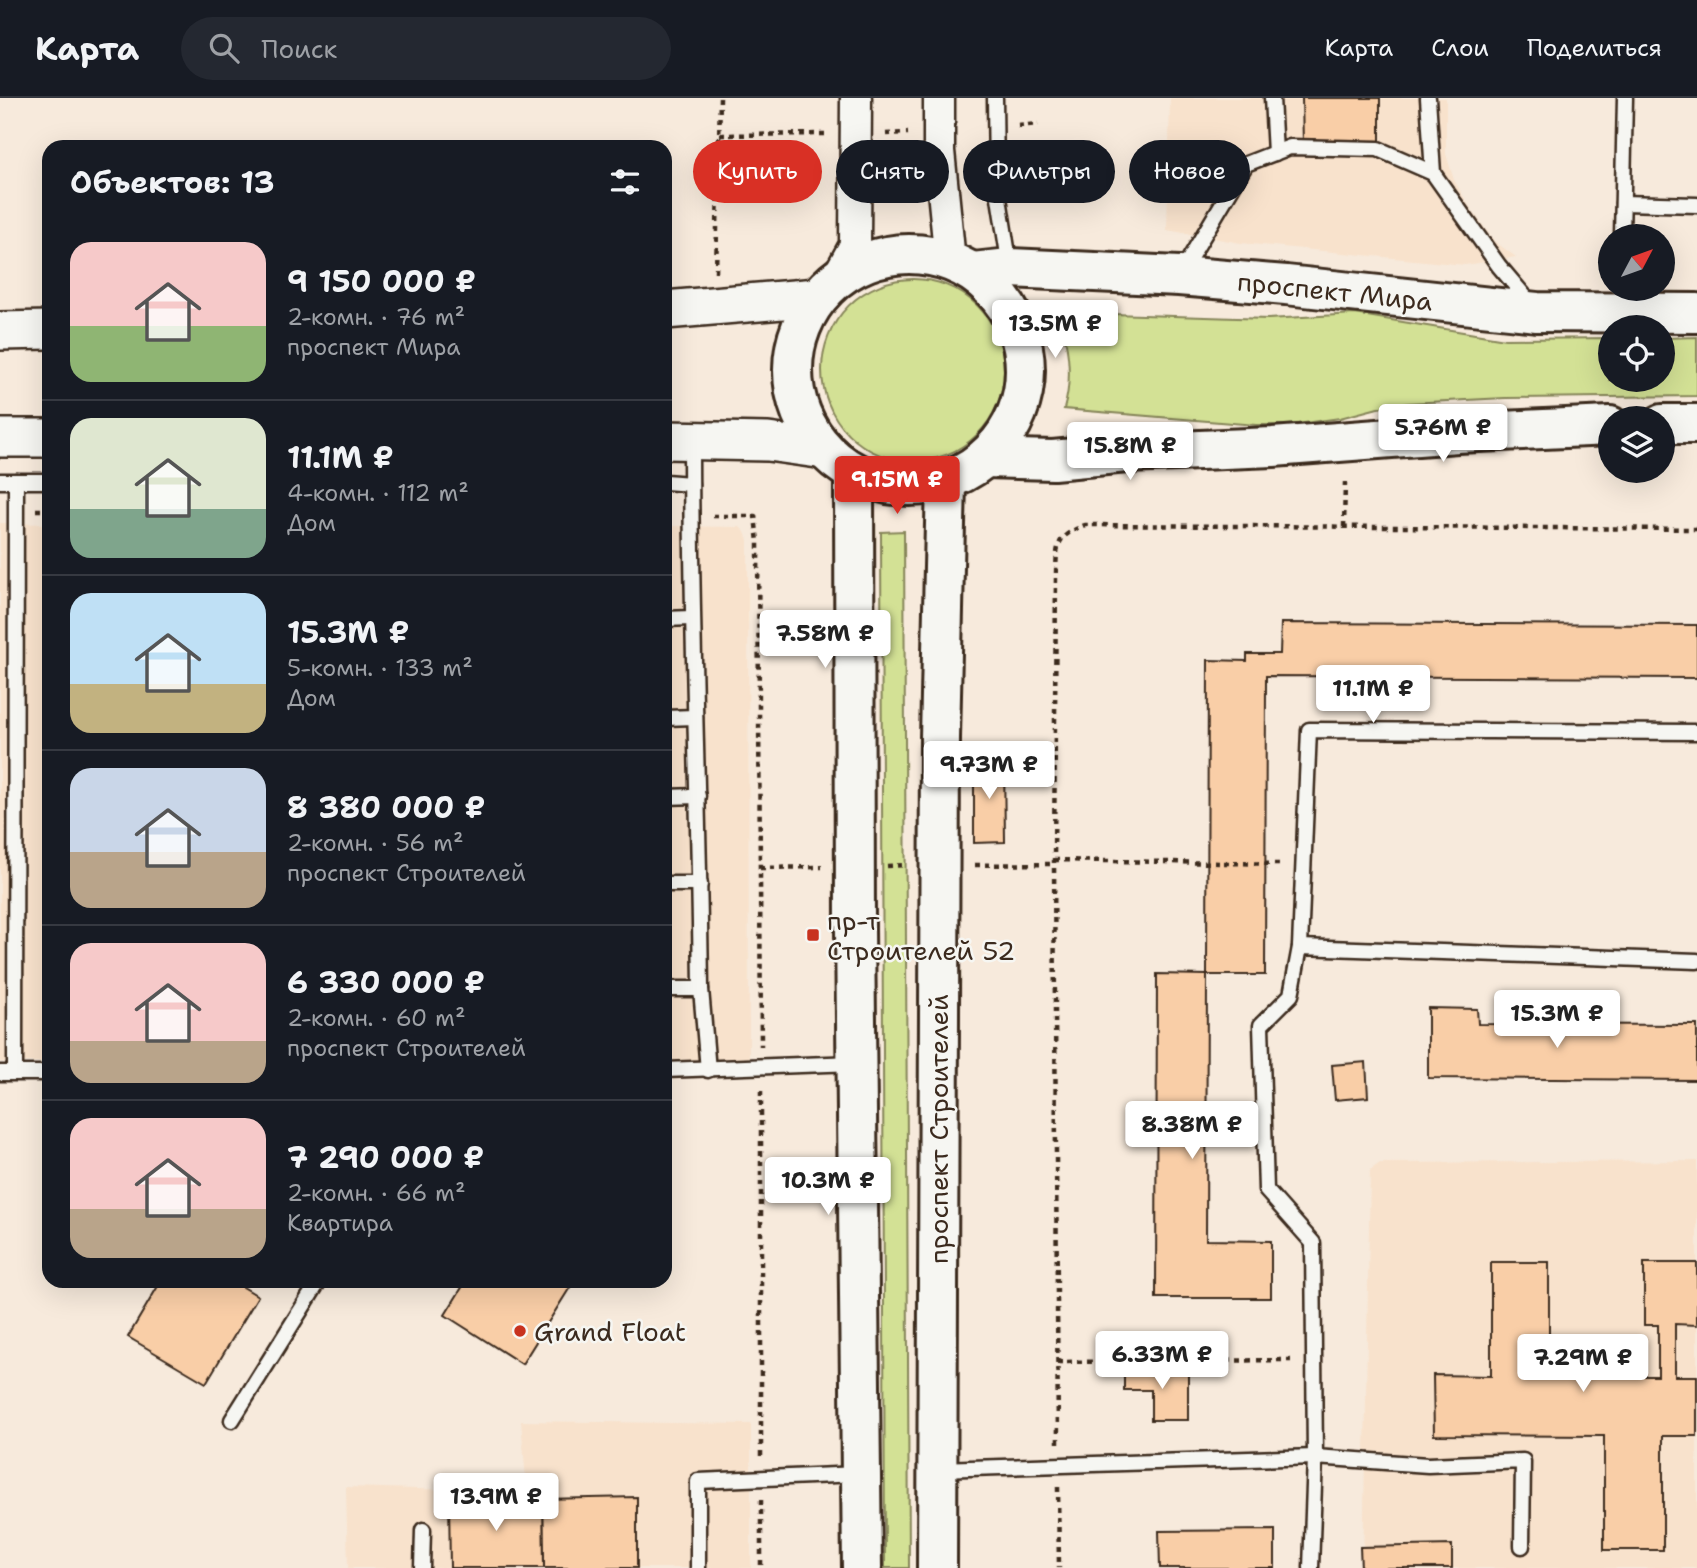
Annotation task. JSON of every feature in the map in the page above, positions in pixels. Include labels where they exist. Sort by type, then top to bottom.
[{"type":"main road","points":[[920,254],[961,266],[993,290],[1010,311],[1021,336],[1026,362],[1024,389],[1017,415],[1004,438],[986,458],[946,481],[899,486],[839,461],[805,423],[794,391],[793,358],[801,325],[827,287],[863,263],[891,255],[920,254]]},
{"type":"main road","name":"проспект Мира","points":[[961,266],[1179,276],[1537,312],[1621,306],[1697,313]]},
{"type":"main road","points":[[1675,424],[1697,424]]},
{"type":"main road","points":[[986,458],[1052,460],[1127,453],[1273,447],[1457,433],[1598,427]]},
{"type":"main road","points":[[839,461],[855,866],[862,1568]]},
{"type":"main road","name":"проспект Строителей","points":[[937,1568],[940,738],[946,481]]},
{"type":"street","points":[[672,309],[827,287],[855,245],[856,98]]},
{"type":"street","points":[[939,98],[939,151],[961,266]]},
{"type":"street","points":[[0,331],[42,330]]},
{"type":"street","points":[[0,438],[42,438]]},
{"type":"street","points":[[678,440],[768,442],[839,461]]},
{"type":"lane","points":[[995,98],[996,179],[1010,268]]},
{"type":"lane","points":[[1272,98],[1275,153]]},
{"type":"lane","points":[[1428,98],[1433,173]]},
{"type":"lane","points":[[1622,224],[1625,98]]},
{"type":"lane","points":[[1179,276],[1246,164],[1290,147],[1378,149],[1433,173],[1499,266],[1537,312]]},
{"type":"lane","points":[[1623,203],[1697,205]]},
{"type":"lane","points":[[678,440],[691,484],[691,618],[698,796],[701,989],[708,1070]]},
{"type":"lane","points":[[0,481],[42,481]]},
{"type":"lane","points":[[16,481],[7,1073],[42,1073]]},
{"type":"lane","points":[[672,483],[691,484]]},
{"type":"lane","points":[[672,619],[691,618]]},
{"type":"lane","points":[[672,718],[695,717]]},
{"type":"lane","points":[[1311,1568],[1315,1457],[1313,1243],[1266,1190],[1261,1025],[1291,995],[1300,947],[1309,730],[1697,732]]},
{"type":"lane","points":[[672,797],[698,796]]},
{"type":"lane","points":[[672,884],[700,884]]},
{"type":"lane","points":[[1300,947],[1697,961]]},
{"type":"lane","points":[[672,989],[701,989]]},
{"type":"lane","points":[[672,1070],[856,1063]]},
{"type":"lane","points":[[232,1420],[315,1288]]},
{"type":"lane","points":[[936,1469],[1315,1457],[1428,1465],[1523,1461],[1522,1546]]},
{"type":"lane","points":[[698,1568],[698,1481],[861,1474]]},
{"type":"lane","points":[[422,1568],[423,1530]]},
{"type":"path","points":[[716,276],[720,98]]},
{"type":"path","points":[[1344,527],[1345,482]]},
{"type":"path","points":[[691,509],[703,516],[755,516],[758,541],[761,1568]]},
{"type":"path","points":[[1059,1568],[1054,860],[1057,546],[1066,533],[1085,525],[1697,528]]},
{"type":"path","points":[[1054,860],[1303,865]]},
{"type":"path","points":[[1057,1362],[1314,1360]]},
{"type":"shaded area","points":[[1170,98],[1446,98],[1446,154],[1454,180],[1494,241],[1516,257],[1465,265],[1241,243],[1167,230],[1168,203],[1250,203],[1250,140],[1169,140]]},
{"type":"shaded area","points":[[0,523],[42,524],[42,1062],[0,1062]]},
{"type":"shaded area","points":[[672,526],[740,527],[748,540],[749,1062],[672,1062]]},
{"type":"shaded area","points":[[1697,1161],[1697,1568],[1363,1568],[1370,1170],[1380,1163]]},
{"type":"shaded area","points":[[521,1421],[751,1424],[751,1568],[348,1568],[346,1487],[527,1492]]},
{"type":"green space","points":[[913,279],[948,286],[977,306],[997,335],[1004,370],[997,405],[977,434],[948,454],[913,461],[878,454],[849,434],[829,405],[822,370],[829,335],[849,306],[878,286]]},
{"type":"green space","points":[[1058,307],[1080,313],[1268,319],[1355,314],[1505,339],[1598,338],[1598,392],[1675,392],[1675,338],[1697,337],[1697,396],[1505,398],[1409,403],[1340,418],[1290,425],[1256,425],[1064,409],[1069,371]]},
{"type":"green space","points":[[904,531],[909,1568],[885,1568],[881,532]]},
{"type":"building","points":[[1302,98],[1380,98],[1380,144],[1303,144]]},
{"type":"building","points":[[1281,623],[1697,625],[1697,678],[1266,676],[1265,975],[1207,975],[1208,660],[1247,661],[1247,654],[1280,654]]},
{"type":"building","points":[[1004,759],[1005,842],[974,843],[974,760]]},
{"type":"building","points":[[1157,974],[1207,975],[1206,1240],[1271,1241],[1271,1298],[1156,1298]]},
{"type":"building","points":[[1428,1008],[1477,1009],[1478,1024],[1697,1025],[1697,1080],[1428,1078]]},
{"type":"building","points":[[1366,1062],[1368,1097],[1335,1100],[1332,1065]]},
{"type":"building","points":[[1491,1262],[1549,1262],[1549,1376],[1658,1376],[1658,1325],[1644,1325],[1644,1263],[1697,1263],[1697,1325],[1675,1324],[1675,1376],[1697,1376],[1697,1436],[1663,1436],[1663,1550],[1604,1550],[1604,1436],[1434,1435],[1433,1375],[1491,1376]]},
{"type":"building","points":[[157,1288],[245,1288],[258,1296],[206,1383],[128,1337]]},
{"type":"building","points":[[462,1288],[570,1288],[522,1364],[445,1315]]},
{"type":"building","points":[[1188,1368],[1188,1420],[1151,1420],[1151,1390],[1124,1390],[1124,1369]]},
{"type":"building","points":[[637,1497],[637,1568],[544,1568],[543,1499]]},
{"type":"building","points":[[449,1499],[543,1499],[544,1568],[450,1568]]},
{"type":"building","points":[[1275,1530],[1275,1568],[1160,1568],[1159,1531]]},
{"type":"building","points":[[1452,1545],[1452,1568],[1361,1568],[1360,1547]]},
{"type":"place","name":"пр-т Строителей 52","points":[[813,935]]},
{"type":"place","name":"Grand Float","points":[[520,1331]]}]
